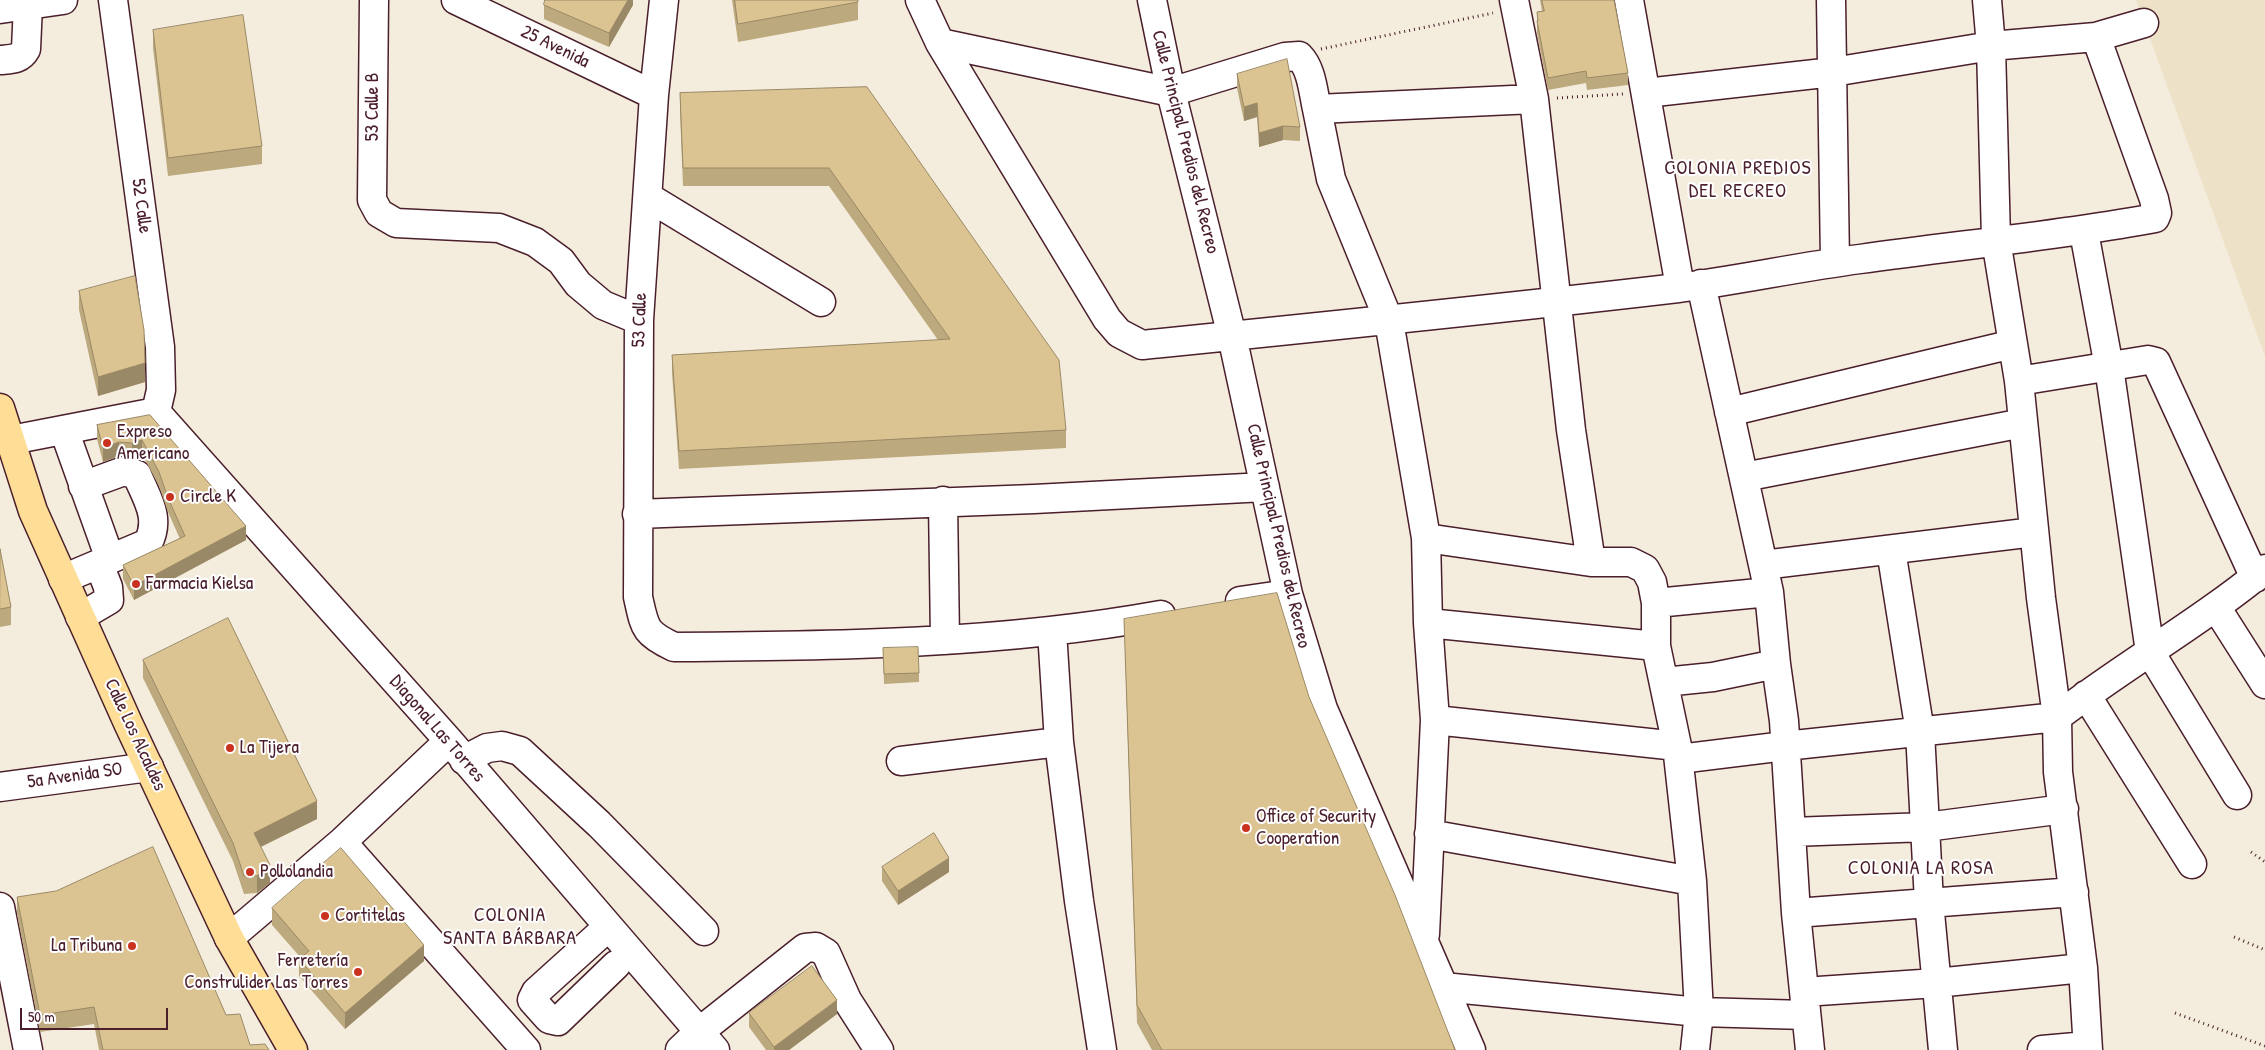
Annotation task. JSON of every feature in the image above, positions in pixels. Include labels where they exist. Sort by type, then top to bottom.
[{"type":"main road","name":"Calle Los Alcaldes","points":[[0,408],[33,511],[80,617],[230,938],[293,1050]]},
{"type":"street","points":[[0,9],[63,0]]},
{"type":"street","name":"52 Calle","points":[[113,0],[160,347],[161,390],[156,412]]},
{"type":"street","name":"53 Calle B","points":[[374,0],[372,200],[379,213],[396,223],[499,228],[535,242],[561,261],[578,284],[603,305],[640,320]]},
{"type":"street","name":"25 Avenida","points":[[456,0],[654,95]]},
{"type":"street","name":"53 Calle","points":[[664,0],[654,95],[640,320],[637,514],[638,597],[643,621],[653,637],[674,647],[778,646],[945,640]]},
{"type":"street","points":[[920,0],[940,43],[1107,319],[1119,334],[1142,345],[1389,321],[1555,300],[1691,286],[1835,262],[1996,240],[2084,232],[2155,218],[2157,213],[2154,199],[2096,37]]},
{"type":"street","name":"Calle Principal Predios del Recreo","points":[[1152,0],[1171,92],[1232,336],[1288,594],[1323,709],[1470,1050]]},
{"type":"street","points":[[1630,0],[1646,93],[1691,286],[1729,412],[1768,592],[1784,721],[1796,913],[1810,1050]]},
{"type":"street","points":[[1830,0],[1835,262]]},
{"type":"street","points":[[1987,0],[1991,46],[1996,240],[2019,381],[2034,532],[2057,717],[2058,772],[2083,968],[2087,1048],[2042,1050]]},
{"type":"street","points":[[1515,4],[1534,99],[1571,430],[1592,562]]},
{"type":"street","points":[[0,60],[15,59],[23,55],[26,49],[28,5]]},
{"type":"street","points":[[1646,93],[1832,72],[1991,46],[2096,37],[2144,23]]},
{"type":"street","points":[[940,43],[1171,92],[1285,57],[1299,56],[1304,61],[1309,72],[1331,179],[1389,321],[1426,538],[1428,623],[1435,720],[1424,943]]},
{"type":"street","points":[[1317,109],[1534,99]]},
{"type":"street","points":[[648,197],[821,302]]},
{"type":"street","points":[[2084,232],[2108,367],[2150,652],[2237,795]]},
{"type":"street","points":[[1729,412],[2014,344]]},
{"type":"street","points":[[1435,720],[1678,752],[1785,746],[2057,717],[2260,573],[2156,362],[2148,360],[2019,381]]},
{"type":"street","points":[[11,440],[156,412]]},
{"type":"street","name":"Diagonal Las Torres","points":[[156,412],[456,751],[608,927],[698,1044]]},
{"type":"street","points":[[1744,478],[2023,423]]},
{"type":"street","points":[[64,430],[83,486],[104,562],[108,587],[109,600],[80,617]]},
{"type":"street","points":[[63,578],[148,543],[153,533],[155,519],[137,475],[124,471],[83,486]]},
{"type":"street","points":[[637,514],[1034,499],[1265,487]]},
{"type":"street","points":[[943,501],[945,640],[1052,631],[1124,622],[1190,610]]},
{"type":"street","points":[[1763,565],[2034,532]]},
{"type":"street","points":[[1426,538],[1592,562],[1631,562],[1645,570],[1652,582],[1656,603],[1656,646],[1678,752],[1692,881],[1699,1012],[1695,1050]]},
{"type":"street","points":[[1891,550],[1920,732],[1929,902],[1943,1050]]},
{"type":"street","points":[[1656,603],[1768,592]]},
{"type":"street","points":[[1218,605],[1288,594]]},
{"type":"street","points":[[2216,606],[2265,684]]},
{"type":"street","points":[[1428,623],[1656,646]]},
{"type":"street","points":[[1052,631],[1059,742],[1079,901],[1102,1050]]},
{"type":"street","points":[[1664,682],[1713,677],[1776,664]]},
{"type":"street","points":[[2086,695],[2192,864]]},
{"type":"street","points":[[901,760],[1059,742]]},
{"type":"street","points":[[230,938],[342,842],[456,751],[502,746],[520,751],[599,824],[704,930]]},
{"type":"street","name":"5a Avenida SO","points":[[0,787],[149,766]]},
{"type":"street","points":[[1792,832],[1926,827],[2064,809]]},
{"type":"street","points":[[1429,834],[1692,881]]},
{"type":"street","points":[[342,842],[526,1050]]},
{"type":"street","points":[[1796,913],[2074,892]]},
{"type":"street","points":[[0,907],[28,1050]]},
{"type":"street","points":[[608,927],[536,992],[532,1000],[549,1019],[558,1021],[616,965]]},
{"type":"street","points":[[698,1044],[805,948],[816,947],[826,953],[847,1000],[879,1050]]},
{"type":"street","points":[[1443,987],[1699,1012],[1805,1004],[1936,983],[2083,968]]},
{"type":"path","points":[[1299,56],[1304,52],[1515,4]]},
{"type":"path","points":[[1534,99],[1646,93]]},
{"type":"path","points":[[2251,852],[2265,862]]},
{"type":"path","points":[[2234,937],[2265,950]]},
{"type":"path","points":[[2175,1013],[2265,1046]]},
{"type":"shaded area","points":[[2136,0],[2265,0],[2265,356]]},
{"type":"building","points":[[545,0],[628,0],[609,33],[544,5]]},
{"type":"building","points":[[735,0],[858,0],[858,2],[738,24]]},
{"type":"building","points":[[1542,0],[1614,0],[1628,73],[1587,78],[1586,71],[1548,78],[1537,21],[1537,12],[1544,11]]},
{"type":"building","points":[[243,15],[262,146],[168,158],[153,30]]},
{"type":"building","points":[[1287,59],[1300,127],[1283,126],[1259,133],[1257,103],[1244,107],[1237,74]]},
{"type":"building","points":[[867,87],[1059,360],[1066,430],[679,451],[672,355],[950,339],[829,168],[683,168],[680,93]]},
{"type":"building","points":[[135,276],[144,330],[145,363],[98,377],[79,291]]},
{"type":"building","points":[[150,415],[246,526],[134,586],[123,565],[185,536],[159,472],[142,440],[132,443],[119,442],[103,448],[97,425]]},
{"type":"building","points":[[0,549],[11,607],[0,609]]},
{"type":"building","name":"Office of Security Cooperation","points":[[1277,593],[1309,697],[1395,895],[1455,1050],[1162,1050],[1137,1005],[1124,619]]},
{"type":"building","name":"La Tijera","points":[[228,618],[317,801],[254,833],[270,865],[257,876],[244,876],[233,843],[143,660]]},
{"type":"building","points":[[918,647],[919,673],[884,674],[883,648]]},
{"type":"building","points":[[934,833],[949,858],[898,891],[882,867]]},
{"type":"building","name":"La Tribuna","points":[[153,847],[226,1015],[240,1014],[250,1045],[265,1044],[269,1050],[103,1050],[94,1007],[40,1015],[17,897],[56,891]]},
{"type":"building","points":[[341,848],[424,945],[345,1013],[299,959],[309,951],[272,908]]},
{"type":"building","points":[[812,966],[837,1000],[774,1047],[749,1013]]},
{"type":"place","name":"Expreso Americano","points":[[107,443]]},
{"type":"place","name":"Circle K","points":[[170,497]]},
{"type":"place","name":"Farmacia Kielsa","points":[[136,584]]},
{"type":"place","name":"La Tijera","points":[[230,748]]},
{"type":"place","name":"Office of Security Cooperation","points":[[1246,828]]},
{"type":"place","name":"Pollolandia","points":[[250,872]]},
{"type":"place","name":"Cortitelas","points":[[325,916]]},
{"type":"place","name":"La Tribuna","points":[[132,946]]},
{"type":"place","name":"Ferretería Construlider Las Torres","points":[[358,972]]},
{"type":"district","name":"COLONIA PREDIOS DEL RECREO","points":[[1738,180]]},
{"type":"district","name":"COLONIA LA ROSA","points":[[1921,869]]},
{"type":"district","name":"COLONIA SANTA BÁRBARA","points":[[510,928]]}]
